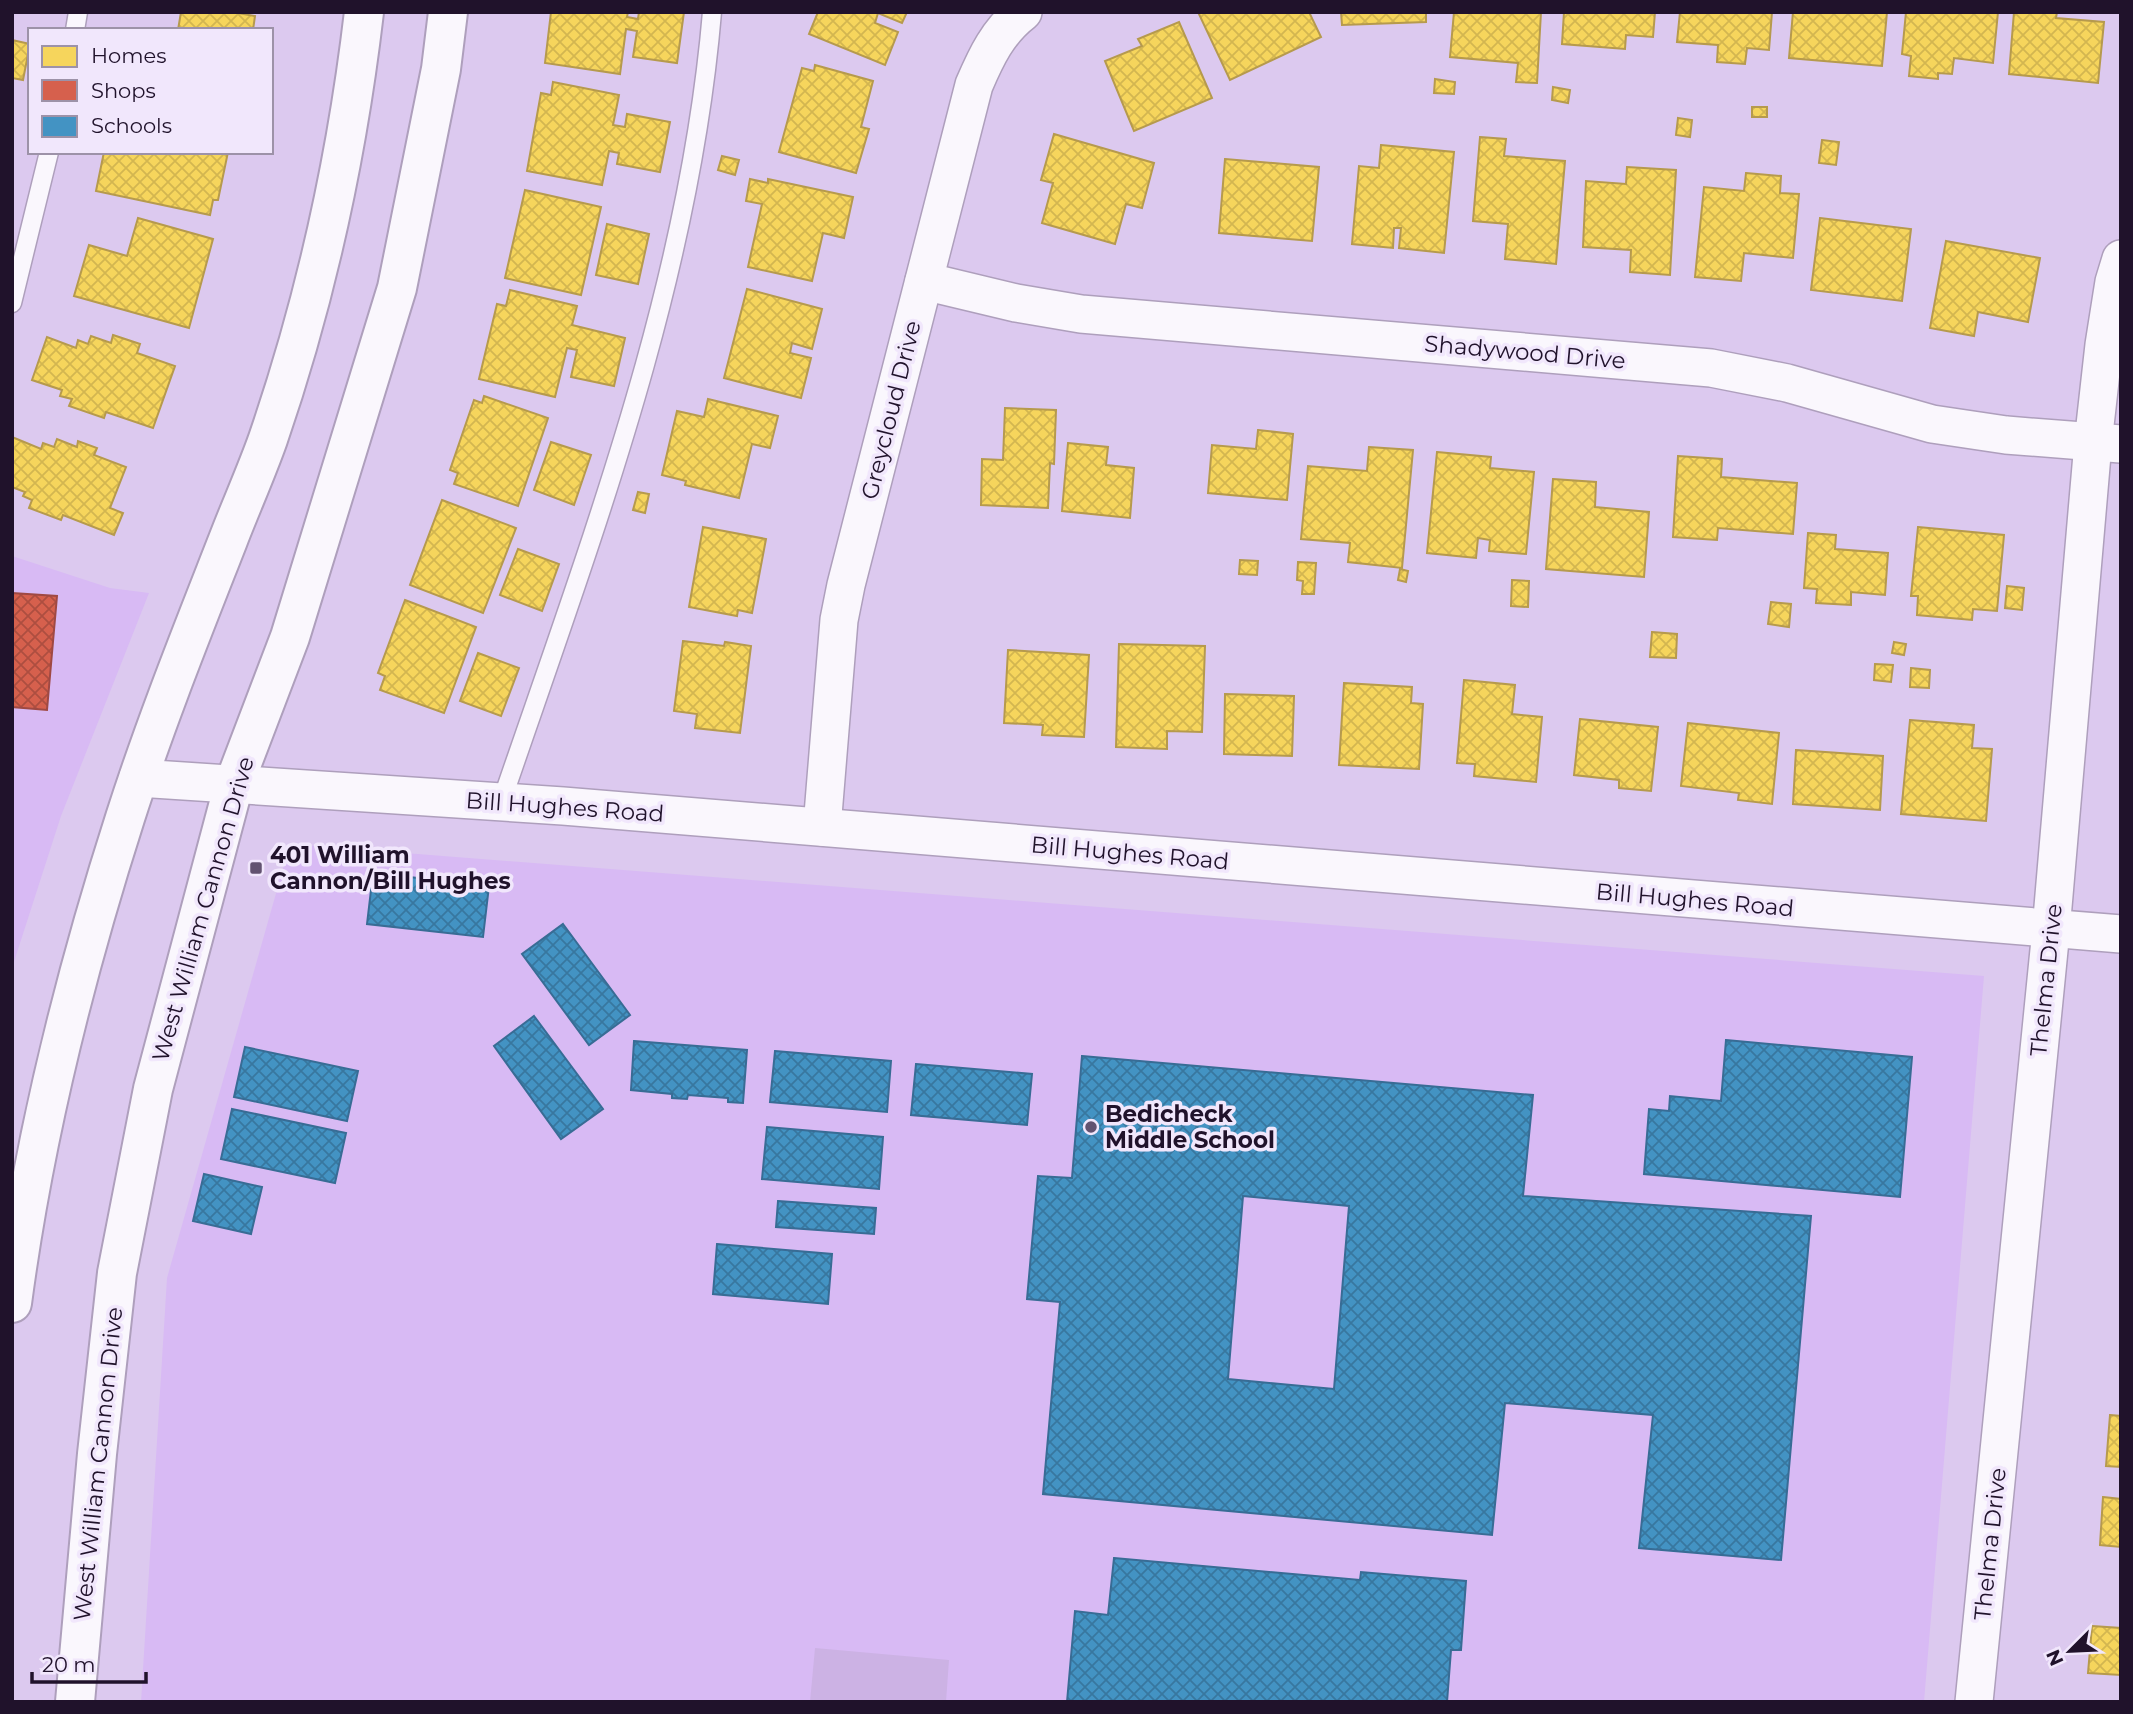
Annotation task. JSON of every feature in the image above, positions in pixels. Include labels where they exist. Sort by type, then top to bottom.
[{"type":"main road","points":[[12,1303],[30,1182],[69,1006],[95,912],[138,779],[267,440],[298,342],[337,182],[364,12]]},
{"type":"main road","name":"West William Cannon Drive","points":[[75,1702],[97,1454],[119,1260],[153,1089],[234,784],[290,638],[397,288],[441,69],[448,12]]},
{"type":"street","name":"Greycloud Drive","points":[[822,827],[839,620],[846,585],[974,85],[998,36],[1023,12]]},
{"type":"street","name":"Thelma Drive","points":[[1974,1702],[2051,930],[2107,443],[2106,332],[2114,282],[2121,259]]},
{"type":"street","name":"Shadywood Drive","points":[[924,281],[1016,303],[1080,314],[1711,368],[1787,383],[1932,424],[2006,435],[2107,443]]},
{"type":"street","name":"Bill Hughes Road","points":[[138,779],[822,827],[2121,934]]},
{"type":"lane","points":[[502,803],[616,466],[652,340],[696,137],[708,62],[712,12]]},
{"type":"lane","points":[[12,303],[49,154]]},
{"type":"shaded area","points":[[12,556],[110,588],[149,593],[61,816],[12,968]]},
{"type":"shaded area","name":"Bedicheck Middle School","points":[[290,844],[1984,976],[1924,1702],[141,1702],[167,1278]]},
{"type":"shaded area","points":[[815,1648],[949,1660],[946,1702],[810,1702]]},
{"type":"building: Homes","points":[[181,12],[232,12],[255,16],[253,28],[178,28]]},
{"type":"building: Homes","points":[[551,12],[628,12],[627,17],[638,19],[639,12],[684,12],[677,63],[633,57],[637,31],[626,29],[620,74],[545,63]]},
{"type":"building: Homes","points":[[818,12],[907,12],[902,23],[878,13],[875,23],[898,32],[885,65],[809,34]]},
{"type":"building: Homes","points":[[1198,12],[1309,12],[1321,37],[1230,80]]},
{"type":"building: Homes","points":[[1341,12],[1426,12],[1426,22],[1342,25]]},
{"type":"building: Homes","points":[[1454,12],[1541,12],[1537,83],[1516,82],[1518,63],[1450,57]]},
{"type":"building: Homes","points":[[1564,12],[1655,12],[1653,37],[1626,35],[1625,49],[1562,44]]},
{"type":"building: Homes","points":[[1680,12],[1772,12],[1769,50],[1747,48],[1745,64],[1717,62],[1718,45],[1677,42]]},
{"type":"building: Homes","points":[[1793,12],[1887,12],[1882,66],[1789,58]]},
{"type":"building: Homes","points":[[1906,12],[1998,12],[1993,63],[1954,58],[1952,74],[1938,73],[1938,79],[1909,76],[1911,56],[1902,54]]},
{"type":"building: Homes","points":[[2014,12],[2057,12],[2056,18],[2104,22],[2098,83],[2009,74]]},
{"type":"building: Homes","points":[[1179,22],[1212,98],[1134,131],[1105,61],[1142,46],[1138,39]]},
{"type":"building: Homes","points":[[12,40],[28,44],[28,54],[23,80],[12,78]]},
{"type":"building: Homes","points":[[815,65],[873,81],[861,127],[869,129],[856,173],[779,152],[802,68],[814,71]]},
{"type":"building: Homes","points":[[1435,79],[1455,82],[1454,94],[1434,93]]},
{"type":"building: Homes","points":[[553,82],[619,95],[613,125],[625,127],[627,114],[670,122],[660,172],[617,164],[619,153],[609,151],[602,185],[527,171],[541,93],[551,95]]},
{"type":"building: Homes","points":[[1553,87],[1570,90],[1568,103],[1552,100]]},
{"type":"building: Homes","points":[[1752,107],[1767,107],[1767,117],[1752,117]]},
{"type":"building: Homes","points":[[1678,118],[1692,120],[1690,137],[1676,135]]},
{"type":"building: Homes","points":[[1054,134],[1154,163],[1142,208],[1126,204],[1115,244],[1042,223],[1053,183],[1041,180]]},
{"type":"building: Homes","points":[[1480,137],[1506,139],[1504,156],[1565,161],[1556,264],[1505,259],[1508,224],[1473,221]]},
{"type":"building: Homes","points":[[1822,140],[1839,142],[1836,165],[1819,163]]},
{"type":"building: Homes","points":[[1381,145],[1454,152],[1444,253],[1399,248],[1401,228],[1394,228],[1393,248],[1352,244],[1359,166],[1379,168]]},
{"type":"building: Homes","points":[[104,154],[228,154],[218,200],[213,200],[210,215],[96,191]]},
{"type":"building: Homes","points":[[722,156],[739,160],[735,175],[718,170]]},
{"type":"building: Homes","points":[[1225,159],[1319,167],[1312,241],[1219,233]]},
{"type":"building: Homes","points":[[1627,167],[1676,170],[1670,275],[1630,272],[1631,250],[1583,247],[1586,181],[1626,184]]},
{"type":"building: Homes","points":[[1746,173],[1781,176],[1780,193],[1799,194],[1793,258],[1744,253],[1741,281],[1695,277],[1704,187],[1744,191]]},
{"type":"building: Homes","points":[[750,179],[768,183],[768,179],[853,197],[844,238],[823,233],[812,281],[748,267],[762,204],[746,201]]},
{"type":"building: Homes","points":[[525,190],[601,207],[581,295],[505,278]]},
{"type":"building: Homes","points":[[138,218],[213,239],[189,328],[74,296],[89,245],[127,256]]},
{"type":"building: Homes","points":[[1820,218],[1911,229],[1902,301],[1811,290]]},
{"type":"building: Homes","points":[[607,224],[649,234],[638,284],[596,275]]},
{"type":"building: Homes","points":[[1946,241],[2040,258],[2028,322],[1978,312],[1974,336],[1930,328]]},
{"type":"building: Homes","points":[[747,289],[822,309],[812,349],[792,343],[790,353],[811,358],[801,398],[724,378]]},
{"type":"building: Homes","points":[[510,290],[577,306],[572,325],[625,338],[614,386],[571,377],[577,350],[567,348],[555,397],[479,379],[497,304],[506,306]]},
{"type":"building: Homes","points":[[113,335],[140,344],[137,353],[175,366],[153,428],[106,412],[104,418],[69,406],[72,399],[60,396],[62,390],[32,380],[47,337],[76,348],[78,340],[88,344],[91,336],[111,343]]},
{"type":"building: Homes","points":[[484,396],[548,418],[518,506],[454,484],[458,473],[450,470],[474,400],[482,403]]},
{"type":"building: Homes","points":[[708,399],[778,416],[770,448],[752,444],[739,498],[685,485],[686,481],[662,475],[677,411],[704,417]]},
{"type":"building: Homes","points":[[1005,408],[1056,410],[1054,464],[1050,463],[1048,508],[981,505],[982,459],[1003,460]]},
{"type":"building: Homes","points":[[1258,430],[1293,434],[1287,500],[1208,493],[1212,445],[1256,449]]},
{"type":"building: Homes","points":[[12,437],[41,449],[43,443],[54,447],[57,439],[77,447],[78,441],[97,448],[94,455],[126,467],[110,508],[123,513],[114,535],[63,515],[61,520],[29,508],[32,500],[23,496],[25,492],[12,487]]},
{"type":"building: Homes","points":[[551,442],[591,455],[574,505],[534,490]]},
{"type":"building: Homes","points":[[1068,443],[1108,447],[1106,465],[1134,468],[1130,518],[1062,511]]},
{"type":"building: Homes","points":[[1369,447],[1413,450],[1402,568],[1348,562],[1350,543],[1301,539],[1308,466],[1367,471]]},
{"type":"building: Homes","points":[[1437,452],[1491,457],[1490,468],[1534,472],[1526,554],[1489,551],[1490,540],[1478,538],[1476,558],[1427,553]]},
{"type":"building: Homes","points":[[1678,456],[1722,459],[1721,477],[1797,483],[1793,534],[1718,528],[1717,540],[1673,537]]},
{"type":"building: Homes","points":[[1553,479],[1596,482],[1595,507],[1649,512],[1644,577],[1546,569]]},
{"type":"building: Homes","points":[[638,492],[649,494],[645,513],[633,510]]},
{"type":"building: Homes","points":[[442,500],[516,528],[483,613],[410,585]]},
{"type":"building: Homes","points":[[703,527],[766,539],[752,613],[738,610],[737,616],[689,607]]},
{"type":"building: Homes","points":[[1918,527],[2004,535],[1997,611],[1973,609],[1972,620],[1917,615],[1918,596],[1911,596]]},
{"type":"building: Homes","points":[[1808,533],[1836,535],[1835,549],[1888,553],[1885,595],[1851,592],[1851,605],[1816,603],[1817,589],[1804,588]]},
{"type":"building: Homes","points":[[518,549],[559,564],[542,611],[500,595]]},
{"type":"building: Homes","points":[[1240,560],[1258,561],[1257,575],[1239,574]]},
{"type":"building: Homes","points":[[1298,562],[1316,563],[1314,594],[1302,594],[1303,581],[1297,580]]},
{"type":"building: Homes","points":[[1400,569],[1408,571],[1406,582],[1398,580]]},
{"type":"building: Homes","points":[[1512,580],[1529,581],[1528,607],[1511,606]]},
{"type":"building: Homes","points":[[2007,586],[2024,588],[2022,610],[2005,608]]},
{"type":"building: Homes","points":[[405,600],[476,627],[444,713],[380,690],[385,676],[378,673]]},
{"type":"building: Homes","points":[[1771,602],[1791,604],[1789,627],[1768,624]]},
{"type":"building: Homes","points":[[1652,632],[1677,634],[1676,658],[1650,657]]},
{"type":"building: Homes","points":[[683,641],[751,646],[740,733],[695,728],[697,714],[674,711]]},
{"type":"building: Homes","points":[[1894,642],[1906,644],[1904,655],[1892,653]]},
{"type":"building: Homes","points":[[1119,644],[1205,646],[1202,732],[1167,731],[1167,749],[1116,747]]},
{"type":"building: Homes","points":[[1008,650],[1089,655],[1084,737],[1042,735],[1043,725],[1004,723]]},
{"type":"building: Homes","points":[[478,653],[519,668],[501,716],[460,701]]},
{"type":"building: Homes","points":[[1875,664],[1893,665],[1891,682],[1874,680]]},
{"type":"building: Homes","points":[[1911,668],[1930,670],[1929,688],[1910,687]]},
{"type":"building: Homes","points":[[1464,680],[1515,685],[1512,714],[1542,717],[1536,782],[1474,776],[1475,764],[1457,763]]},
{"type":"building: Homes","points":[[1344,683],[1412,687],[1411,703],[1423,704],[1419,769],[1339,765]]},
{"type":"building: Homes","points":[[1225,694],[1294,696],[1292,756],[1224,754]]},
{"type":"building: Homes","points":[[1580,719],[1658,727],[1651,791],[1619,788],[1619,780],[1574,775]]},
{"type":"building: Homes","points":[[1910,720],[1974,725],[1972,748],[1992,749],[1986,821],[1901,814]]},
{"type":"building: Homes","points":[[1688,723],[1779,733],[1772,804],[1738,800],[1739,793],[1681,786]]},
{"type":"building: Homes","points":[[1796,750],[1883,756],[1880,810],[1793,804]]},
{"type":"building: Homes","points":[[2110,1415],[2121,1416],[2121,1467],[2106,1466]]},
{"type":"building: Homes","points":[[2103,1497],[2121,1499],[2121,1547],[2100,1545]]},
{"type":"building: Homes","points":[[2092,1626],[2121,1628],[2121,1675],[2088,1673]]},
{"type":"building: Shops","points":[[12,593],[57,596],[47,710],[12,707]]},
{"type":"building: Schools","points":[[373,873],[489,886],[483,937],[367,924]]},
{"type":"building: Schools","points":[[563,924],[630,1015],[589,1045],[522,954]]},
{"type":"building: Schools","points":[[534,1016],[603,1109],[561,1139],[494,1046]]},
{"type":"building: Schools","points":[[1726,1040],[1912,1057],[1900,1197],[1644,1174],[1649,1109],[1669,1111],[1670,1096],[1721,1101]]},
{"type":"building: Schools","points":[[634,1041],[747,1050],[743,1103],[728,1102],[728,1098],[688,1095],[687,1099],[672,1098],[672,1094],[631,1090]]},
{"type":"building: Schools","points":[[245,1047],[358,1071],[347,1121],[234,1097]]},
{"type":"building: Schools","points":[[775,1051],[891,1061],[887,1112],[770,1102]]},
{"type":"building: Schools","points":[[1082,1056],[1533,1095],[1523,1196],[1811,1216],[1781,1560],[1639,1548],[1653,1415],[1505,1403],[1492,1535],[1043,1494],[1060,1302],[1027,1299],[1038,1176],[1072,1178]],"holes":[[[1243,1196],[1349,1206],[1334,1389],[1228,1379]]]},
{"type":"building: Schools","points":[[916,1064],[1032,1074],[1027,1125],[911,1115]]},
{"type":"building: Schools","points":[[232,1109],[346,1133],[335,1183],[221,1159]]},
{"type":"building: Schools","points":[[767,1127],[883,1137],[879,1189],[762,1179]]},
{"type":"building: Schools","points":[[204,1174],[262,1187],[251,1234],[193,1221]]},
{"type":"building: Schools","points":[[778,1201],[876,1208],[874,1234],[776,1227]]},
{"type":"building: Schools","points":[[717,1244],[832,1254],[828,1304],[713,1294]]},
{"type":"building: Schools","points":[[1114,1558],[1360,1580],[1361,1572],[1466,1581],[1461,1650],[1451,1650],[1447,1702],[1067,1702],[1075,1611],[1108,1615]]},
{"type":"place","name":"401 William Cannon/Bill Hughes","points":[[256,868]]},
{"type":"place","name":"Bedicheck Middle School","points":[[1091,1127]]}]
